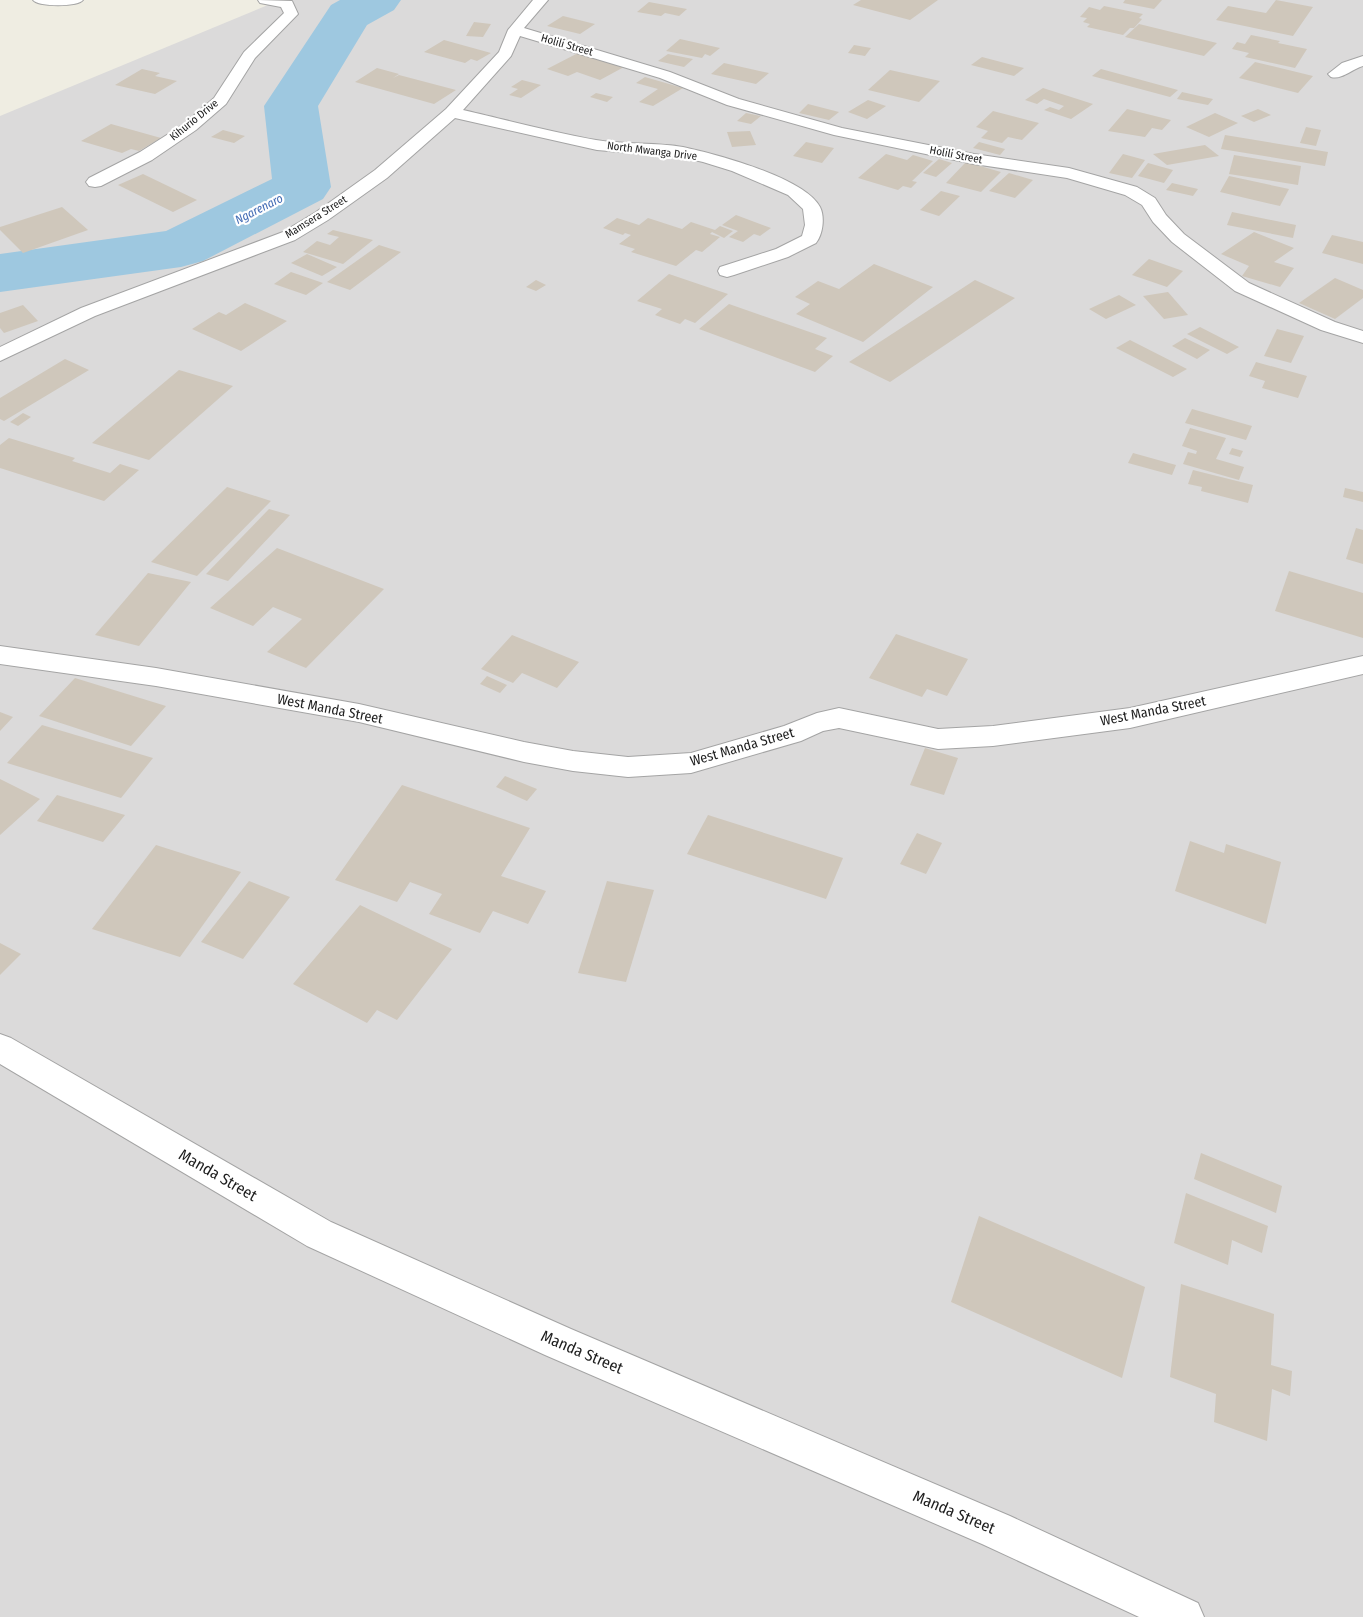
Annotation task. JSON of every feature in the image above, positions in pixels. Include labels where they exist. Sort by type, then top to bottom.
[{"type":"street","points":[[40,0],[76,0]]},
{"type":"street","name":"Kihurio Drive","points":[[94,182],[146,156],[190,127],[220,101],[249,55],[291,14],[287,4],[265,0]]},
{"type":"street","name":"Mamsera Street","points":[[0,355],[88,312],[289,236],[322,216],[381,174],[452,112],[506,53],[515,30],[541,0]]},
{"type":"street","name":"Holili Street","points":[[515,30],[665,75],[733,102],[830,129],[974,159],[1069,174],[1132,191],[1149,202],[1178,238],[1242,288],[1328,326],[1363,337]]},
{"type":"street","points":[[1336,74],[1347,66],[1363,61]]},
{"type":"street","name":"North Mwanga Drive","points":[[452,112],[597,145],[681,152],[707,158],[738,167],[794,191],[812,208],[814,225],[810,239],[782,254],[727,271]]},
{"type":"street","name":"West Manda Street","points":[[0,654],[156,677],[359,713],[524,752],[574,761],[628,767],[691,763],[792,734],[817,723],[839,718],[938,739],[993,736],[1130,718],[1363,665]]},
{"type":"street","name":"Manda Street","points":[[0,1048],[319,1234],[558,1342],[996,1530],[1184,1617]]},
{"type":"shaded area","points":[[280,0],[1363,0],[1363,1617],[0,1617],[0,116]]},
{"type":"building","points":[[861,0],[938,0],[910,20],[853,5]]},
{"type":"building","points":[[1125,0],[1162,0],[1154,9],[1123,3]]},
{"type":"building","points":[[1276,0],[1313,7],[1293,36],[1216,20],[1228,6],[1266,13]]},
{"type":"building","points":[[649,2],[687,9],[679,16],[665,13],[661,16],[637,12]]},
{"type":"building","points":[[1104,6],[1143,14],[1139,18],[1142,19],[1134,28],[1130,28],[1123,35],[1087,27],[1090,24],[1083,22],[1087,18],[1080,17],[1089,7],[1100,10]]},
{"type":"building","points":[[563,16],[595,24],[580,34],[547,26]]},
{"type":"building","points":[[474,22],[491,24],[483,37],[466,36]]},
{"type":"building","points":[[1139,24],[1217,43],[1204,56],[1125,37]]},
{"type":"building","points":[[1251,35],[1307,49],[1295,68],[1245,57],[1249,53],[1232,49],[1237,42],[1245,44]]},
{"type":"building","points":[[680,39],[720,48],[710,56],[705,54],[702,58],[666,51]]},
{"type":"building","points":[[444,40],[491,53],[477,61],[471,59],[465,63],[424,52]]},
{"type":"building","points":[[854,45],[871,48],[865,56],[848,53]]},
{"type":"building","points":[[580,52],[624,67],[600,80],[577,72],[568,76],[547,69]]},
{"type":"building","points":[[668,54],[693,59],[684,67],[658,61]]},
{"type":"building","points":[[982,57],[1024,68],[1014,76],[971,65]]},
{"type":"building","points":[[1255,62],[1313,76],[1298,93],[1239,78]]},
{"type":"building","points":[[724,63],[769,73],[756,84],[711,74]]},
{"type":"building","points":[[377,68],[399,74],[393,78],[399,75],[456,90],[434,104],[355,82]]},
{"type":"building","points":[[142,69],[160,73],[155,76],[177,81],[155,94],[115,85]]},
{"type":"building","points":[[1101,69],[1178,90],[1170,97],[1092,76]]},
{"type":"building","points":[[890,70],[940,81],[919,102],[868,90]]},
{"type":"building","points":[[645,77],[683,88],[653,106],[639,102],[658,89],[636,83]]},
{"type":"building","points":[[522,80],[541,85],[521,98],[509,95],[518,89],[511,87]]},
{"type":"building","points":[[1043,88],[1093,104],[1071,119],[1044,110],[1050,107],[1059,110],[1064,106],[1044,99],[1037,104],[1025,100]]},
{"type":"building","points":[[1182,92],[1213,99],[1208,105],[1177,99]]},
{"type":"building","points":[[596,93],[613,97],[607,102],[590,97]]},
{"type":"building","points":[[868,100],[886,106],[867,119],[848,112]]},
{"type":"building","points":[[808,104],[839,112],[829,120],[799,113]]},
{"type":"building","points":[[1127,109],[1171,120],[1162,130],[1152,128],[1145,137],[1108,131]]},
{"type":"building","points":[[1258,109],[1271,115],[1254,122],[1241,116]]},
{"type":"building","points":[[993,111],[1039,123],[1022,140],[1008,137],[1002,143],[981,138],[988,131],[976,127]]},
{"type":"building","points":[[746,113],[761,116],[751,124],[737,121]]},
{"type":"building","points":[[1215,113],[1238,123],[1209,137],[1186,127]]},
{"type":"building","points":[[111,124],[161,138],[139,151],[131,149],[122,153],[81,141]]},
{"type":"building","points":[[1306,127],[1321,130],[1316,146],[1300,143]]},
{"type":"building","points":[[223,130],[245,136],[234,143],[211,137]]},
{"type":"building","points":[[750,131],[756,145],[732,147],[727,132]]},
{"type":"building","points":[[1225,135],[1328,152],[1325,166],[1221,149]]},
{"type":"building","points":[[806,142],[834,148],[822,163],[793,156]]},
{"type":"building","points":[[979,142],[1005,149],[1000,155],[973,148]]},
{"type":"building","points":[[1205,145],[1219,156],[1167,165],[1153,154]]},
{"type":"building","points":[[886,154],[907,160],[913,155],[933,161],[912,181],[917,182],[911,188],[903,186],[898,190],[858,178]]},
{"type":"building","points":[[1123,154],[1145,160],[1132,178],[1109,173]]},
{"type":"building","points":[[1234,155],[1301,166],[1298,185],[1229,174]]},
{"type":"building","points":[[939,159],[952,163],[936,177],[923,173]]},
{"type":"building","points":[[966,162],[1001,172],[981,192],[946,183]]},
{"type":"building","points":[[1148,163],[1173,170],[1164,183],[1138,176]]},
{"type":"building","points":[[1009,173],[1033,180],[1015,198],[989,191]]},
{"type":"building","points":[[143,174],[197,200],[173,212],[118,185]]},
{"type":"building","points":[[1229,176],[1289,189],[1280,206],[1220,192]]},
{"type":"building","points":[[1172,183],[1198,189],[1193,196],[1166,190]]},
{"type":"building","points":[[941,191],[960,196],[939,216],[920,210]]},
{"type":"building","points":[[62,207],[88,230],[23,253],[0,230],[0,227]]},
{"type":"building","points":[[1232,212],[1296,225],[1293,238],[1227,225]]},
{"type":"building","points":[[736,215],[771,228],[760,236],[754,234],[743,242],[729,237],[738,231],[722,225]]},
{"type":"building","points":[[617,218],[639,225],[648,218],[682,229],[691,222],[715,230],[720,226],[733,231],[724,238],[712,232],[710,234],[720,237],[702,252],[696,250],[676,266],[631,252],[635,249],[619,244],[631,235],[625,233],[623,235],[603,228]]},
{"type":"building","points":[[333,230],[373,240],[343,264],[303,252],[317,241],[330,245],[339,237],[327,234]]},
{"type":"building","points":[[1254,232],[1294,248],[1274,262],[1294,268],[1280,287],[1242,276],[1249,266],[1221,254]]},
{"type":"building","points":[[1332,235],[1363,242],[1363,264],[1322,253]]},
{"type":"building","points":[[379,245],[401,252],[350,290],[327,282]]},
{"type":"building","points":[[307,254],[337,267],[322,276],[291,263]]},
{"type":"building","points":[[1149,259],[1183,271],[1167,287],[1132,275]]},
{"type":"building","points":[[874,264],[933,287],[863,342],[796,314],[810,304],[795,297],[818,281],[839,289]]},
{"type":"building","points":[[291,272],[323,283],[306,295],[274,284]]},
{"type":"building","points":[[669,274],[728,294],[695,323],[685,319],[680,324],[655,315],[662,309],[637,301]]},
{"type":"building","points":[[1335,278],[1363,290],[1363,298],[1335,319],[1299,303]]},
{"type":"building","points":[[536,280],[546,285],[536,291],[526,287]]},
{"type":"building","points":[[975,280],[1015,298],[890,382],[849,362]]},
{"type":"building","points":[[1168,292],[1188,315],[1164,319],[1143,296]]},
{"type":"building","points":[[1119,295],[1136,305],[1106,319],[1089,309]]},
{"type":"building","points":[[245,303],[287,321],[241,351],[192,329],[219,312],[226,315]]},
{"type":"building","points":[[729,304],[827,338],[815,349],[833,356],[815,372],[699,329]]},
{"type":"building","points":[[23,305],[38,321],[4,333],[0,328],[0,313]]},
{"type":"building","points":[[1200,327],[1239,347],[1227,354],[1187,334]]},
{"type":"building","points":[[1277,329],[1304,336],[1291,363],[1264,356]]},
{"type":"building","points":[[1185,338],[1210,350],[1197,359],[1172,346]]},
{"type":"building","points":[[1130,340],[1187,369],[1173,377],[1116,348]]},
{"type":"building","points":[[65,359],[89,370],[4,421],[0,419],[0,398]]},
{"type":"building","points":[[1256,362],[1307,376],[1298,398],[1262,388],[1265,381],[1249,376]]},
{"type":"building","points":[[179,370],[233,386],[149,460],[92,443]]},
{"type":"building","points":[[1192,409],[1252,426],[1246,440],[1185,423]]},
{"type":"building","points":[[23,413],[31,417],[18,426],[10,422]]},
{"type":"building","points":[[1190,428],[1226,438],[1216,459],[1244,467],[1239,480],[1183,464],[1188,452],[1196,454],[1197,451],[1182,446]]},
{"type":"building","points":[[9,438],[75,458],[72,461],[110,473],[120,464],[139,470],[104,501],[0,468],[0,445]]},
{"type":"building","points":[[1232,448],[1243,451],[1240,457],[1229,454]]},
{"type":"building","points":[[1133,453],[1176,465],[1172,475],[1128,463]]},
{"type":"building","points":[[1193,470],[1253,485],[1248,503],[1201,491],[1202,487],[1188,484]]},
{"type":"building","points":[[227,487],[271,501],[197,576],[151,562]]},
{"type":"building","points":[[1345,488],[1363,492],[1363,502],[1343,497]]},
{"type":"building","points":[[269,509],[290,515],[228,581],[206,574]]},
{"type":"building","points":[[1356,528],[1363,530],[1363,564],[1346,559]]},
{"type":"building","points":[[277,548],[384,589],[306,668],[267,652],[302,619],[273,607],[253,626],[210,608]]},
{"type":"building","points":[[1289,571],[1363,593],[1363,638],[1275,611]]},
{"type":"building","points":[[148,573],[191,582],[139,646],[95,635]]},
{"type":"building","points":[[896,634],[968,659],[947,696],[927,689],[922,697],[869,678]]},
{"type":"building","points":[[512,635],[579,662],[557,688],[522,673],[513,683],[481,669]]},
{"type":"building","points":[[487,676],[507,685],[500,693],[480,684]]},
{"type":"building","points":[[75,678],[166,706],[131,746],[39,716]]},
{"type":"building","points":[[0,712],[13,717],[0,731]]},
{"type":"building","points":[[42,725],[153,758],[121,798],[7,763]]},
{"type":"building","points":[[925,748],[958,758],[944,795],[910,785]]},
{"type":"building","points":[[505,776],[537,789],[527,801],[496,787]]},
{"type":"building","points":[[0,779],[40,799],[0,835]]},
{"type":"building","points":[[402,785],[530,828],[501,876],[546,891],[528,924],[493,911],[480,933],[429,914],[442,894],[410,882],[397,902],[335,880]]},
{"type":"building","points":[[57,795],[125,815],[103,842],[37,821]]},
{"type":"building","points":[[708,815],[843,858],[826,899],[687,854]]},
{"type":"building","points":[[917,833],[942,843],[926,874],[900,864]]},
{"type":"building","points":[[1190,841],[1224,853],[1226,844],[1281,862],[1266,924],[1175,891]]},
{"type":"building","points":[[156,845],[241,872],[180,957],[92,929]]},
{"type":"building","points":[[249,881],[290,897],[243,959],[201,942]]},
{"type":"building","points":[[607,881],[654,890],[626,982],[578,973]]},
{"type":"building","points":[[360,905],[452,949],[397,1020],[377,1010],[367,1023],[293,984]]},
{"type":"building","points":[[0,943],[21,954],[0,975]]},
{"type":"building","points":[[1201,1153],[1282,1186],[1276,1213],[1194,1179]]},
{"type":"building","points":[[1186,1193],[1268,1226],[1262,1253],[1232,1240],[1228,1265],[1174,1243]]},
{"type":"building","points":[[979,1216],[1145,1287],[1122,1378],[951,1302]]},
{"type":"building","points":[[1181,1284],[1274,1314],[1271,1365],[1292,1371],[1290,1396],[1272,1389],[1267,1441],[1214,1422],[1216,1394],[1170,1377]]},
{"type":"waterway","name":"Ngarenaro","points":[[0,273],[181,248],[302,187],[291,106],[348,15],[377,0]]}]
